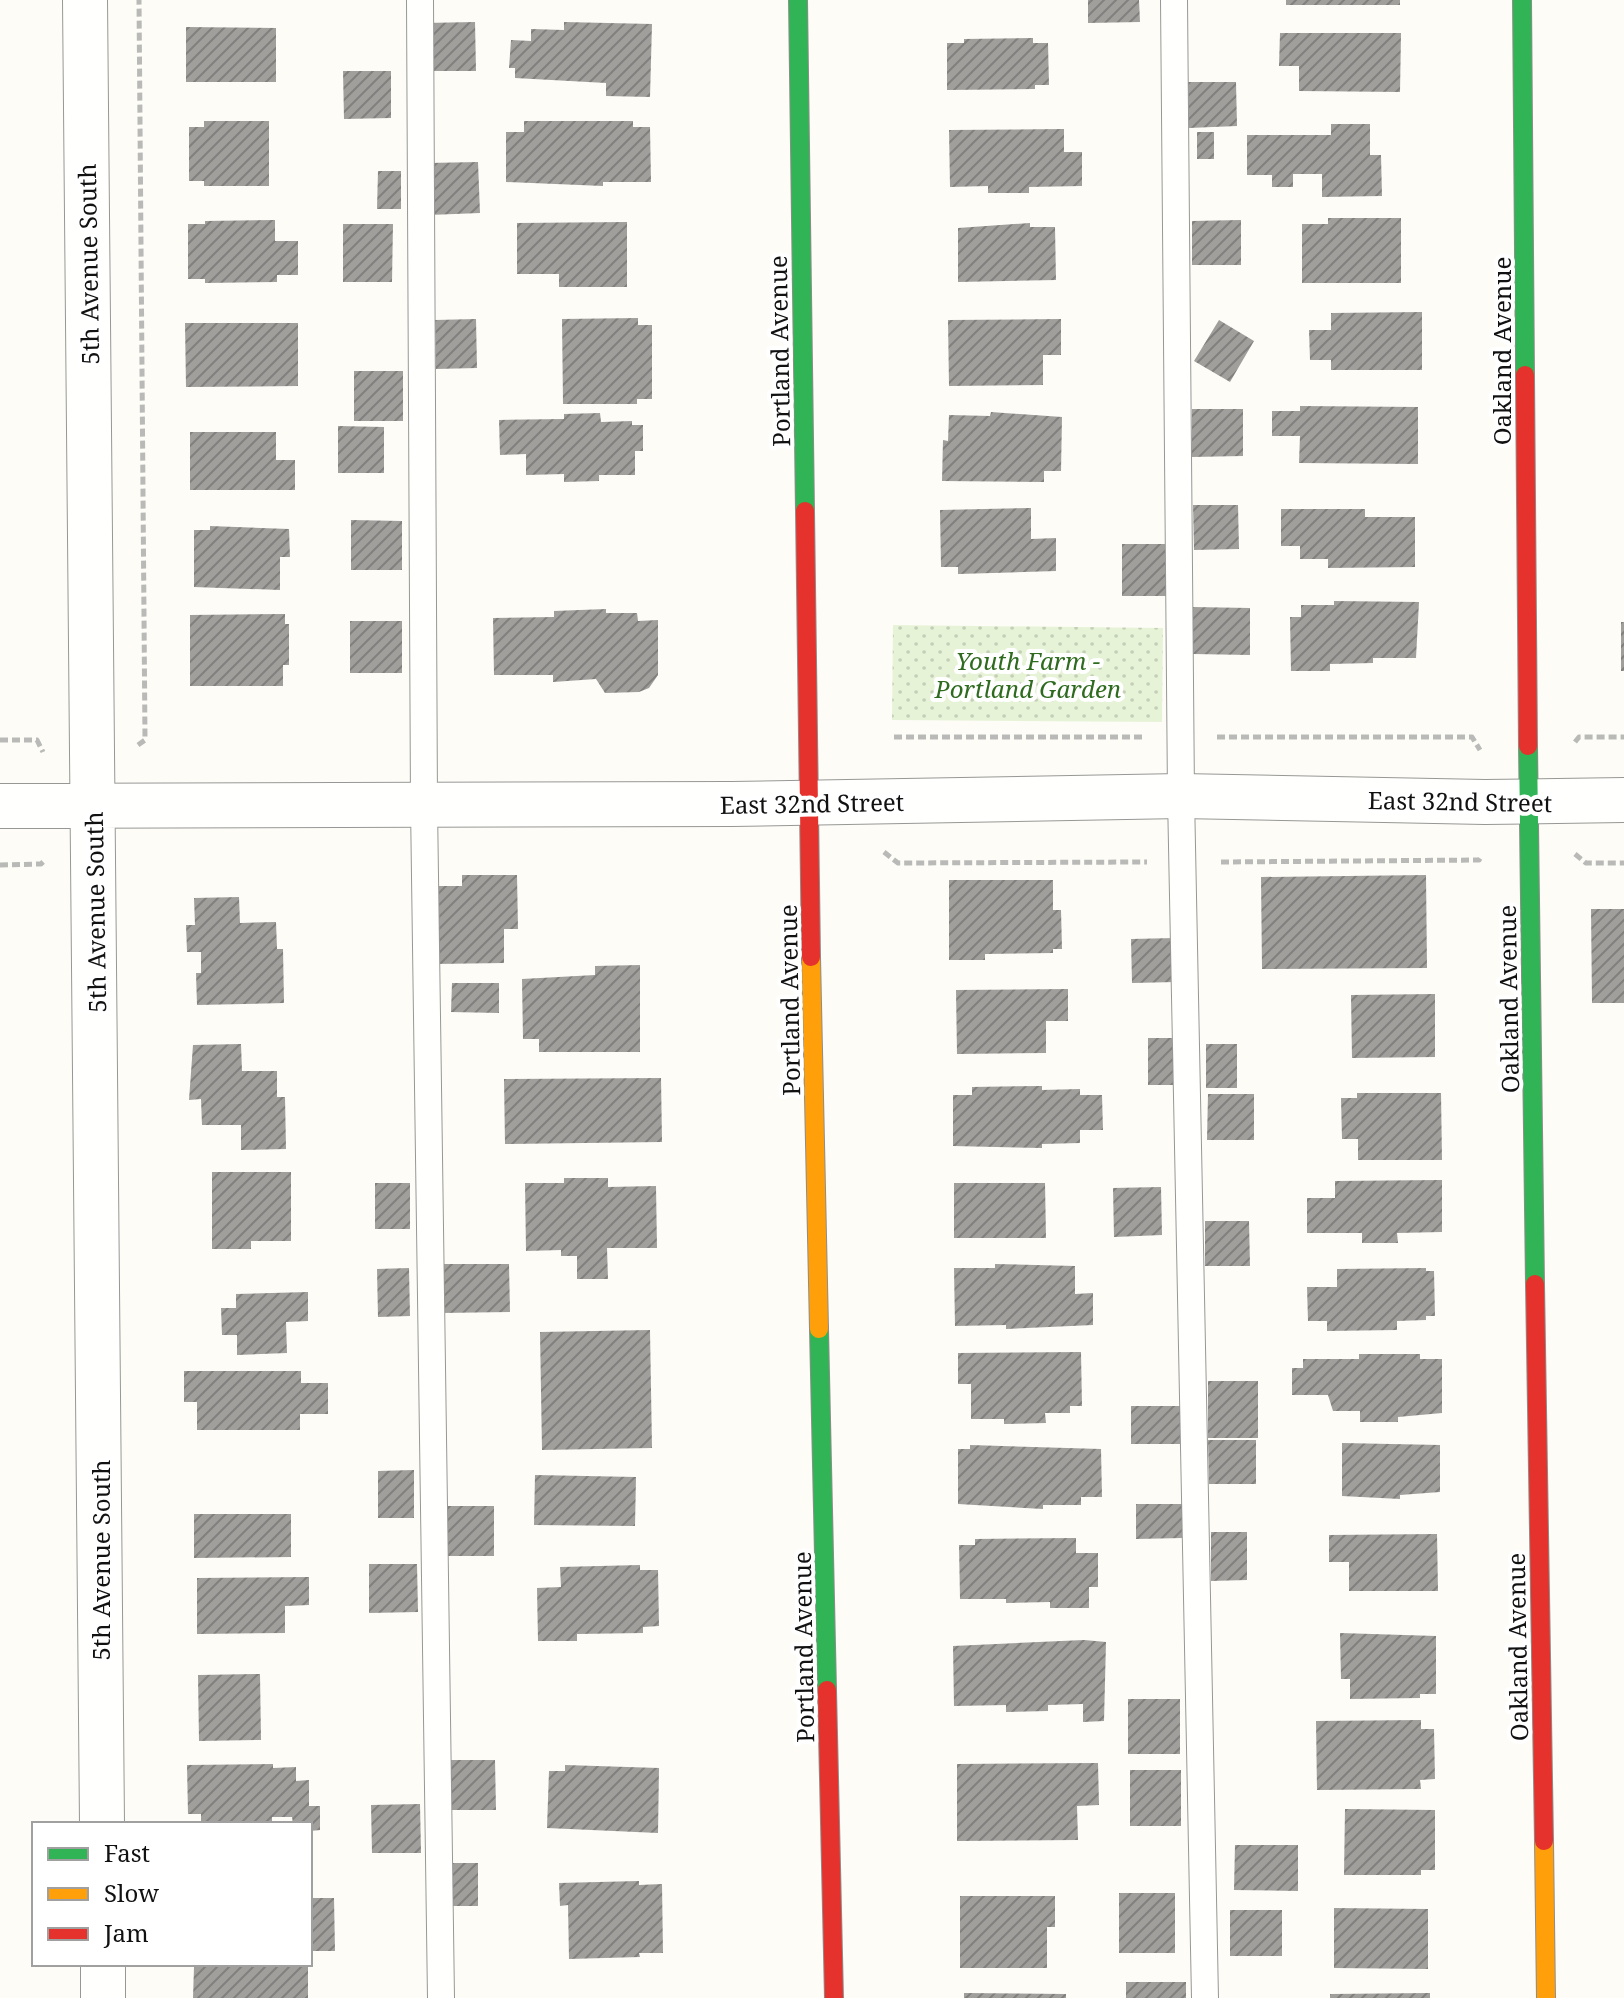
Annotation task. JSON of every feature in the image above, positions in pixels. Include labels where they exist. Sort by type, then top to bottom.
[{"type":"street","name":"5th Avenue South","points":[[85,0],[102,1822]]},
{"type":"street","name":"Portland Avenue","points":[[798,0],[809,803],[834,1998]]},
{"type":"street","name":"Oakland Avenue","points":[[1522,0],[1528,802],[1546,1998]]},
{"type":"street","name":"East 32nd Street","points":[[0,806],[809,803],[1181,796],[1528,802],[1624,800]]},
{"type":"street","points":[[103,1966],[103,1998]]},
{"type":"lane","points":[[420,0],[424,806],[441,1998]]},
{"type":"lane","points":[[1174,0],[1181,796],[1205,1998]]},
{"type":"path","points":[[131,751],[145,740],[139,0]]},
{"type":"path","points":[[1569,750],[1579,737],[1624,737]]},
{"type":"path","points":[[0,740],[37,740],[45,756]]},
{"type":"path","points":[[1574,853],[1586,863],[1624,863]]},
{"type":"path","points":[[0,865],[41,864],[48,856]]},
{"type":"green space","name":"Youth Farm - Portland Garden","points":[[893,625],[1163,628],[1162,722],[892,720]]},
{"type":"building","points":[[1088,0],[1139,0],[1140,22],[1088,23]]},
{"type":"building","points":[[1286,0],[1400,0],[1400,5],[1286,5]]},
{"type":"building","points":[[475,22],[476,71],[424,71],[424,23]]},
{"type":"building","points":[[564,22],[652,24],[650,97],[606,96],[606,83],[515,78],[515,68],[509,68],[511,40],[531,41],[531,29],[564,30]]},
{"type":"building","points":[[186,27],[276,28],[276,82],[186,82]]},
{"type":"building","points":[[1280,33],[1401,33],[1400,92],[1299,91],[1299,66],[1279,66]]},
{"type":"building","points":[[1033,38],[1033,43],[1048,43],[1049,85],[1035,85],[1035,89],[947,90],[947,43],[964,43],[964,39]]},
{"type":"building","points":[[343,71],[391,71],[391,118],[344,119]]},
{"type":"building","points":[[1188,82],[1236,82],[1237,126],[1189,128]]},
{"type":"building","points":[[204,121],[269,121],[269,186],[204,186],[204,181],[189,181],[189,127],[204,127]]},
{"type":"building","points":[[524,121],[633,121],[633,127],[650,127],[651,182],[603,182],[603,186],[506,182],[506,132],[524,132]]},
{"type":"building","points":[[1331,124],[1370,124],[1370,155],[1381,155],[1382,196],[1322,197],[1322,174],[1293,174],[1293,187],[1272,187],[1272,175],[1247,175],[1247,135],[1331,135]]},
{"type":"building","points":[[1064,129],[1064,152],[1082,152],[1082,186],[1029,187],[1029,193],[988,193],[988,186],[950,187],[949,130]]},
{"type":"building","points":[[1197,132],[1214,132],[1214,159],[1197,159]]},
{"type":"building","points":[[478,162],[480,213],[429,215],[428,163]]},
{"type":"building","points":[[378,171],[401,171],[401,209],[377,209]]},
{"type":"building","points":[[1328,218],[1401,218],[1401,283],[1302,283],[1302,224],[1328,224]]},
{"type":"building","points":[[275,220],[275,241],[298,241],[298,275],[277,275],[277,282],[205,283],[205,279],[188,279],[188,224]]},
{"type":"building","points":[[1241,220],[1241,265],[1192,265],[1192,221]]},
{"type":"building","points":[[627,222],[627,287],[559,287],[559,274],[517,274],[517,223]]},
{"type":"building","points":[[1030,223],[1030,227],[1055,227],[1056,280],[958,282],[958,228]]},
{"type":"building","points":[[343,224],[393,224],[392,282],[343,282]]},
{"type":"building","points":[[1422,312],[1422,370],[1331,370],[1331,360],[1310,360],[1309,330],[1331,330],[1331,313]]},
{"type":"building","points":[[638,318],[638,325],[652,325],[652,399],[637,399],[637,404],[563,404],[562,319]]},
{"type":"building","points":[[476,319],[477,368],[436,369],[435,320]]},
{"type":"building","points":[[1061,319],[1061,355],[1043,355],[1043,385],[949,386],[948,320]]},
{"type":"building","points":[[1219,320],[1254,341],[1230,382],[1194,361]]},
{"type":"building","points":[[185,323],[298,323],[298,386],[186,387]]},
{"type":"building","points":[[354,371],[403,371],[403,421],[354,421]]},
{"type":"building","points":[[1300,406],[1418,407],[1418,464],[1299,463],[1300,436],[1272,436],[1272,411],[1300,411]]},
{"type":"building","points":[[1192,409],[1243,409],[1243,456],[1192,457]]},
{"type":"building","points":[[991,412],[1062,417],[1061,471],[1044,471],[1044,482],[942,481],[943,440],[948,441],[949,415],[990,416]]},
{"type":"building","points":[[600,413],[601,422],[632,421],[632,425],[643,425],[643,451],[635,451],[635,475],[599,475],[599,481],[564,482],[564,474],[526,475],[526,454],[500,455],[499,420],[564,419],[564,414]]},
{"type":"building","points":[[338,426],[384,427],[384,473],[338,473]]},
{"type":"building","points":[[190,432],[276,432],[276,460],[295,460],[295,490],[190,490]]},
{"type":"building","points":[[1193,505],[1238,505],[1239,549],[1194,550]]},
{"type":"building","points":[[1031,508],[1031,539],[1056,538],[1056,571],[958,574],[958,567],[941,567],[940,510]]},
{"type":"building","points":[[1281,509],[1365,509],[1365,517],[1415,517],[1415,567],[1328,568],[1328,559],[1300,559],[1300,546],[1281,546]]},
{"type":"building","points":[[351,520],[402,521],[402,570],[351,570]]},
{"type":"building","points":[[210,526],[289,529],[290,557],[280,557],[280,590],[194,587],[194,530],[210,530]]},
{"type":"building","points":[[1122,544],[1167,544],[1168,596],[1122,596]]},
{"type":"building","points":[[1334,601],[1419,602],[1416,658],[1373,658],[1373,663],[1330,664],[1330,671],[1291,671],[1290,617],[1301,617],[1301,605],[1334,605]]},
{"type":"building","points":[[1193,607],[1250,608],[1250,655],[1193,654]]},
{"type":"building","points":[[606,609],[606,613],[637,613],[638,621],[658,620],[658,675],[649,688],[639,692],[605,693],[596,679],[553,682],[553,675],[494,675],[493,618],[554,617],[554,611]]},
{"type":"building","points":[[285,614],[285,624],[289,624],[289,665],[283,665],[283,686],[190,686],[190,615]]},
{"type":"building","points":[[350,621],[402,621],[402,673],[350,673]]},
{"type":"building","points":[[1621,622],[1624,622],[1624,671],[1621,671]]},
{"type":"building","points":[[462,875],[517,875],[518,929],[504,929],[504,963],[435,964],[434,886],[462,886]]},
{"type":"building","points":[[1426,875],[1427,968],[1262,969],[1261,877]]},
{"type":"building","points":[[949,880],[1053,880],[1053,910],[1061,910],[1062,949],[1053,949],[1053,953],[985,954],[985,960],[949,960]]},
{"type":"building","points":[[239,897],[240,923],[276,922],[277,949],[283,949],[284,1003],[197,1005],[196,973],[201,973],[201,952],[187,952],[186,925],[195,925],[194,898]]},
{"type":"building","points":[[1591,909],[1624,909],[1624,1003],[1592,1003]]},
{"type":"building","points":[[1175,938],[1176,982],[1132,983],[1131,939]]},
{"type":"building","points":[[640,965],[640,1052],[539,1052],[539,1039],[523,1039],[522,979],[595,975],[595,966]]},
{"type":"building","points":[[452,983],[499,983],[499,1013],[451,1012]]},
{"type":"building","points":[[1068,989],[1068,1021],[1046,1021],[1046,1053],[957,1054],[956,990]]},
{"type":"building","points":[[1435,994],[1435,1057],[1352,1058],[1351,995]]},
{"type":"building","points":[[1148,1038],[1177,1038],[1177,1085],[1148,1085]]},
{"type":"building","points":[[241,1044],[242,1071],[277,1071],[277,1097],[285,1097],[286,1149],[241,1150],[241,1125],[202,1125],[201,1099],[189,1100],[193,1045]]},
{"type":"building","points":[[1206,1044],[1237,1044],[1237,1088],[1206,1088]]},
{"type":"building","points":[[661,1078],[662,1142],[505,1144],[504,1079]]},
{"type":"building","points":[[1042,1086],[1042,1090],[1080,1089],[1080,1095],[1102,1095],[1103,1130],[1080,1130],[1080,1143],[1042,1144],[1042,1148],[953,1146],[953,1095],[972,1095],[972,1087]]},
{"type":"building","points":[[1357,1093],[1441,1093],[1442,1160],[1358,1160],[1358,1139],[1342,1139],[1341,1098],[1357,1098]]},
{"type":"building","points":[[1208,1094],[1254,1094],[1254,1140],[1207,1140]]},
{"type":"building","points":[[212,1172],[291,1172],[291,1241],[251,1241],[251,1249],[212,1249]]},
{"type":"building","points":[[564,1178],[608,1178],[608,1187],[656,1186],[657,1248],[607,1248],[608,1279],[577,1279],[577,1256],[561,1256],[561,1250],[526,1251],[525,1183],[564,1183]]},
{"type":"building","points":[[1442,1180],[1442,1232],[1397,1233],[1398,1243],[1362,1243],[1362,1233],[1307,1233],[1307,1198],[1335,1198],[1335,1181]]},
{"type":"building","points":[[375,1183],[410,1183],[410,1229],[375,1229]]},
{"type":"building","points":[[954,1183],[1045,1183],[1046,1238],[954,1238]]},
{"type":"building","points":[[1161,1187],[1162,1235],[1114,1237],[1113,1188]]},
{"type":"building","points":[[1205,1221],[1249,1221],[1250,1266],[1205,1266]]},
{"type":"building","points":[[441,1264],[509,1264],[510,1312],[441,1313]]},
{"type":"building","points":[[995,1264],[1075,1266],[1075,1294],[1093,1293],[1093,1325],[1006,1329],[1006,1325],[955,1326],[954,1268],[995,1268]]},
{"type":"building","points":[[409,1268],[410,1316],[378,1317],[377,1269]]},
{"type":"building","points":[[1426,1268],[1426,1271],[1434,1271],[1435,1316],[1426,1316],[1426,1320],[1397,1321],[1397,1330],[1327,1331],[1327,1321],[1308,1321],[1307,1287],[1337,1287],[1337,1269]]},
{"type":"building","points":[[308,1292],[308,1321],[286,1322],[287,1353],[237,1355],[237,1335],[222,1335],[221,1308],[236,1308],[236,1294]]},
{"type":"building","points":[[650,1330],[652,1448],[542,1450],[540,1332]]},
{"type":"building","points":[[1081,1352],[1082,1406],[1070,1406],[1070,1413],[1045,1413],[1046,1423],[1004,1424],[1004,1419],[971,1419],[971,1384],[958,1384],[958,1353]]},
{"type":"building","points":[[1359,1354],[1420,1354],[1420,1359],[1442,1359],[1442,1413],[1398,1417],[1398,1422],[1360,1422],[1360,1411],[1333,1411],[1328,1395],[1292,1395],[1292,1368],[1303,1368],[1303,1359],[1359,1359]]},
{"type":"building","points":[[184,1371],[301,1371],[301,1383],[328,1383],[328,1414],[300,1414],[300,1430],[197,1430],[197,1402],[184,1402]]},
{"type":"building","points":[[1208,1381],[1258,1381],[1258,1438],[1208,1438]]},
{"type":"building","points":[[1131,1406],[1183,1406],[1183,1444],[1131,1444]]},
{"type":"building","points":[[1208,1440],[1256,1440],[1256,1484],[1209,1484]]},
{"type":"building","points":[[1342,1443],[1440,1445],[1440,1492],[1400,1495],[1400,1499],[1342,1496]]},
{"type":"building","points":[[970,1445],[1101,1449],[1102,1497],[1081,1497],[1081,1505],[1043,1505],[1043,1509],[958,1504],[958,1449],[970,1449]]},
{"type":"building","points":[[414,1470],[414,1518],[378,1518],[378,1471]]},
{"type":"building","points":[[535,1475],[636,1477],[635,1526],[534,1525]]},
{"type":"building","points":[[1136,1504],[1183,1504],[1183,1538],[1136,1539]]},
{"type":"building","points":[[447,1506],[494,1506],[494,1556],[447,1556]]},
{"type":"building","points":[[194,1514],[291,1514],[291,1557],[194,1558]]},
{"type":"building","points":[[1211,1532],[1247,1532],[1247,1580],[1211,1581]]},
{"type":"building","points":[[1437,1534],[1438,1591],[1349,1591],[1349,1562],[1329,1562],[1329,1535]]},
{"type":"building","points":[[1076,1538],[1076,1553],[1098,1553],[1098,1587],[1089,1587],[1089,1608],[1050,1608],[1050,1602],[1006,1603],[1006,1599],[960,1599],[959,1545],[975,1545],[975,1539]]},
{"type":"building","points":[[369,1564],[417,1564],[418,1612],[369,1613]]},
{"type":"building","points":[[640,1565],[640,1570],[658,1570],[659,1626],[643,1627],[643,1633],[577,1634],[577,1641],[538,1641],[537,1588],[561,1587],[560,1567]]},
{"type":"building","points":[[309,1577],[309,1605],[285,1606],[285,1633],[197,1634],[197,1578]]},
{"type":"building","points":[[1340,1633],[1436,1636],[1436,1694],[1420,1694],[1420,1698],[1350,1699],[1350,1679],[1341,1679]]},
{"type":"building","points":[[1084,1640],[1106,1642],[1104,1721],[1083,1722],[1083,1704],[1048,1705],[1048,1711],[1006,1712],[1006,1705],[954,1706],[953,1646]]},
{"type":"building","points":[[260,1674],[261,1740],[199,1741],[198,1675]]},
{"type":"building","points":[[1128,1699],[1180,1699],[1180,1754],[1128,1754]]},
{"type":"building","points":[[1421,1720],[1421,1729],[1434,1729],[1435,1779],[1420,1780],[1421,1789],[1317,1790],[1316,1721]]},
{"type":"building","points":[[448,1760],[495,1760],[496,1810],[448,1810]]},
{"type":"building","points":[[1098,1763],[1099,1805],[1077,1806],[1078,1840],[957,1841],[957,1764]]},
{"type":"building","points":[[273,1764],[273,1768],[296,1767],[296,1781],[309,1780],[309,1806],[320,1806],[320,1830],[312,1831],[312,1822],[293,1822],[292,1817],[272,1817],[272,1822],[201,1822],[201,1814],[188,1814],[187,1765]]},
{"type":"building","points":[[565,1765],[659,1768],[658,1833],[547,1828],[549,1771],[565,1771]]},
{"type":"building","points":[[1130,1770],[1181,1770],[1181,1826],[1130,1826]]},
{"type":"building","points":[[420,1804],[421,1853],[372,1853],[371,1805]]},
{"type":"building","points":[[1345,1809],[1435,1810],[1435,1870],[1421,1870],[1421,1875],[1344,1875]]},
{"type":"building","points":[[1235,1845],[1298,1845],[1298,1891],[1234,1890]]},
{"type":"building","points":[[447,1863],[478,1863],[478,1906],[448,1906]]},
{"type":"building","points":[[639,1881],[639,1885],[662,1884],[663,1953],[639,1953],[640,1957],[569,1959],[568,1905],[560,1906],[559,1883]]},
{"type":"building","points":[[1119,1893],[1175,1893],[1175,1953],[1119,1953]]},
{"type":"building","points":[[960,1896],[1055,1896],[1055,1927],[1047,1927],[1047,1968],[960,1968]]},
{"type":"building","points":[[312,1898],[334,1898],[335,1951],[312,1951]]},
{"type":"building","points":[[1334,1908],[1428,1909],[1428,1969],[1334,1968]]},
{"type":"building","points":[[1230,1910],[1282,1910],[1282,1956],[1230,1956]]},
{"type":"building","points":[[308,1966],[308,1998],[193,1998],[194,1967]]},
{"type":"building","points":[[1126,1982],[1186,1982],[1186,1998],[1126,1998]]},
{"type":"building","points":[[964,1993],[1066,1994],[1066,1998],[964,1998]]},
{"type":"building","points":[[1430,1993],[1430,1998],[1330,1998],[1330,1994]]},
{"type":"traffic: fast","points":[[798,0],[805,511]]},
{"type":"traffic: fast","points":[[1522,0],[1525,375]]},
{"type":"traffic: fast","points":[[1528,746],[1535,1284]]},
{"type":"traffic: fast","points":[[819,1329],[827,1690]]},
{"type":"traffic: slow","points":[[811,957],[819,1329]]},
{"type":"traffic: slow","points":[[1544,1841],[1546,1998]]},
{"type":"traffic: jam","points":[[1525,375],[1528,746]]},
{"type":"traffic: jam","points":[[805,511],[811,957]]},
{"type":"traffic: jam","points":[[1535,1284],[1544,1841]]},
{"type":"traffic: jam","points":[[827,1690],[834,1998]]}]
